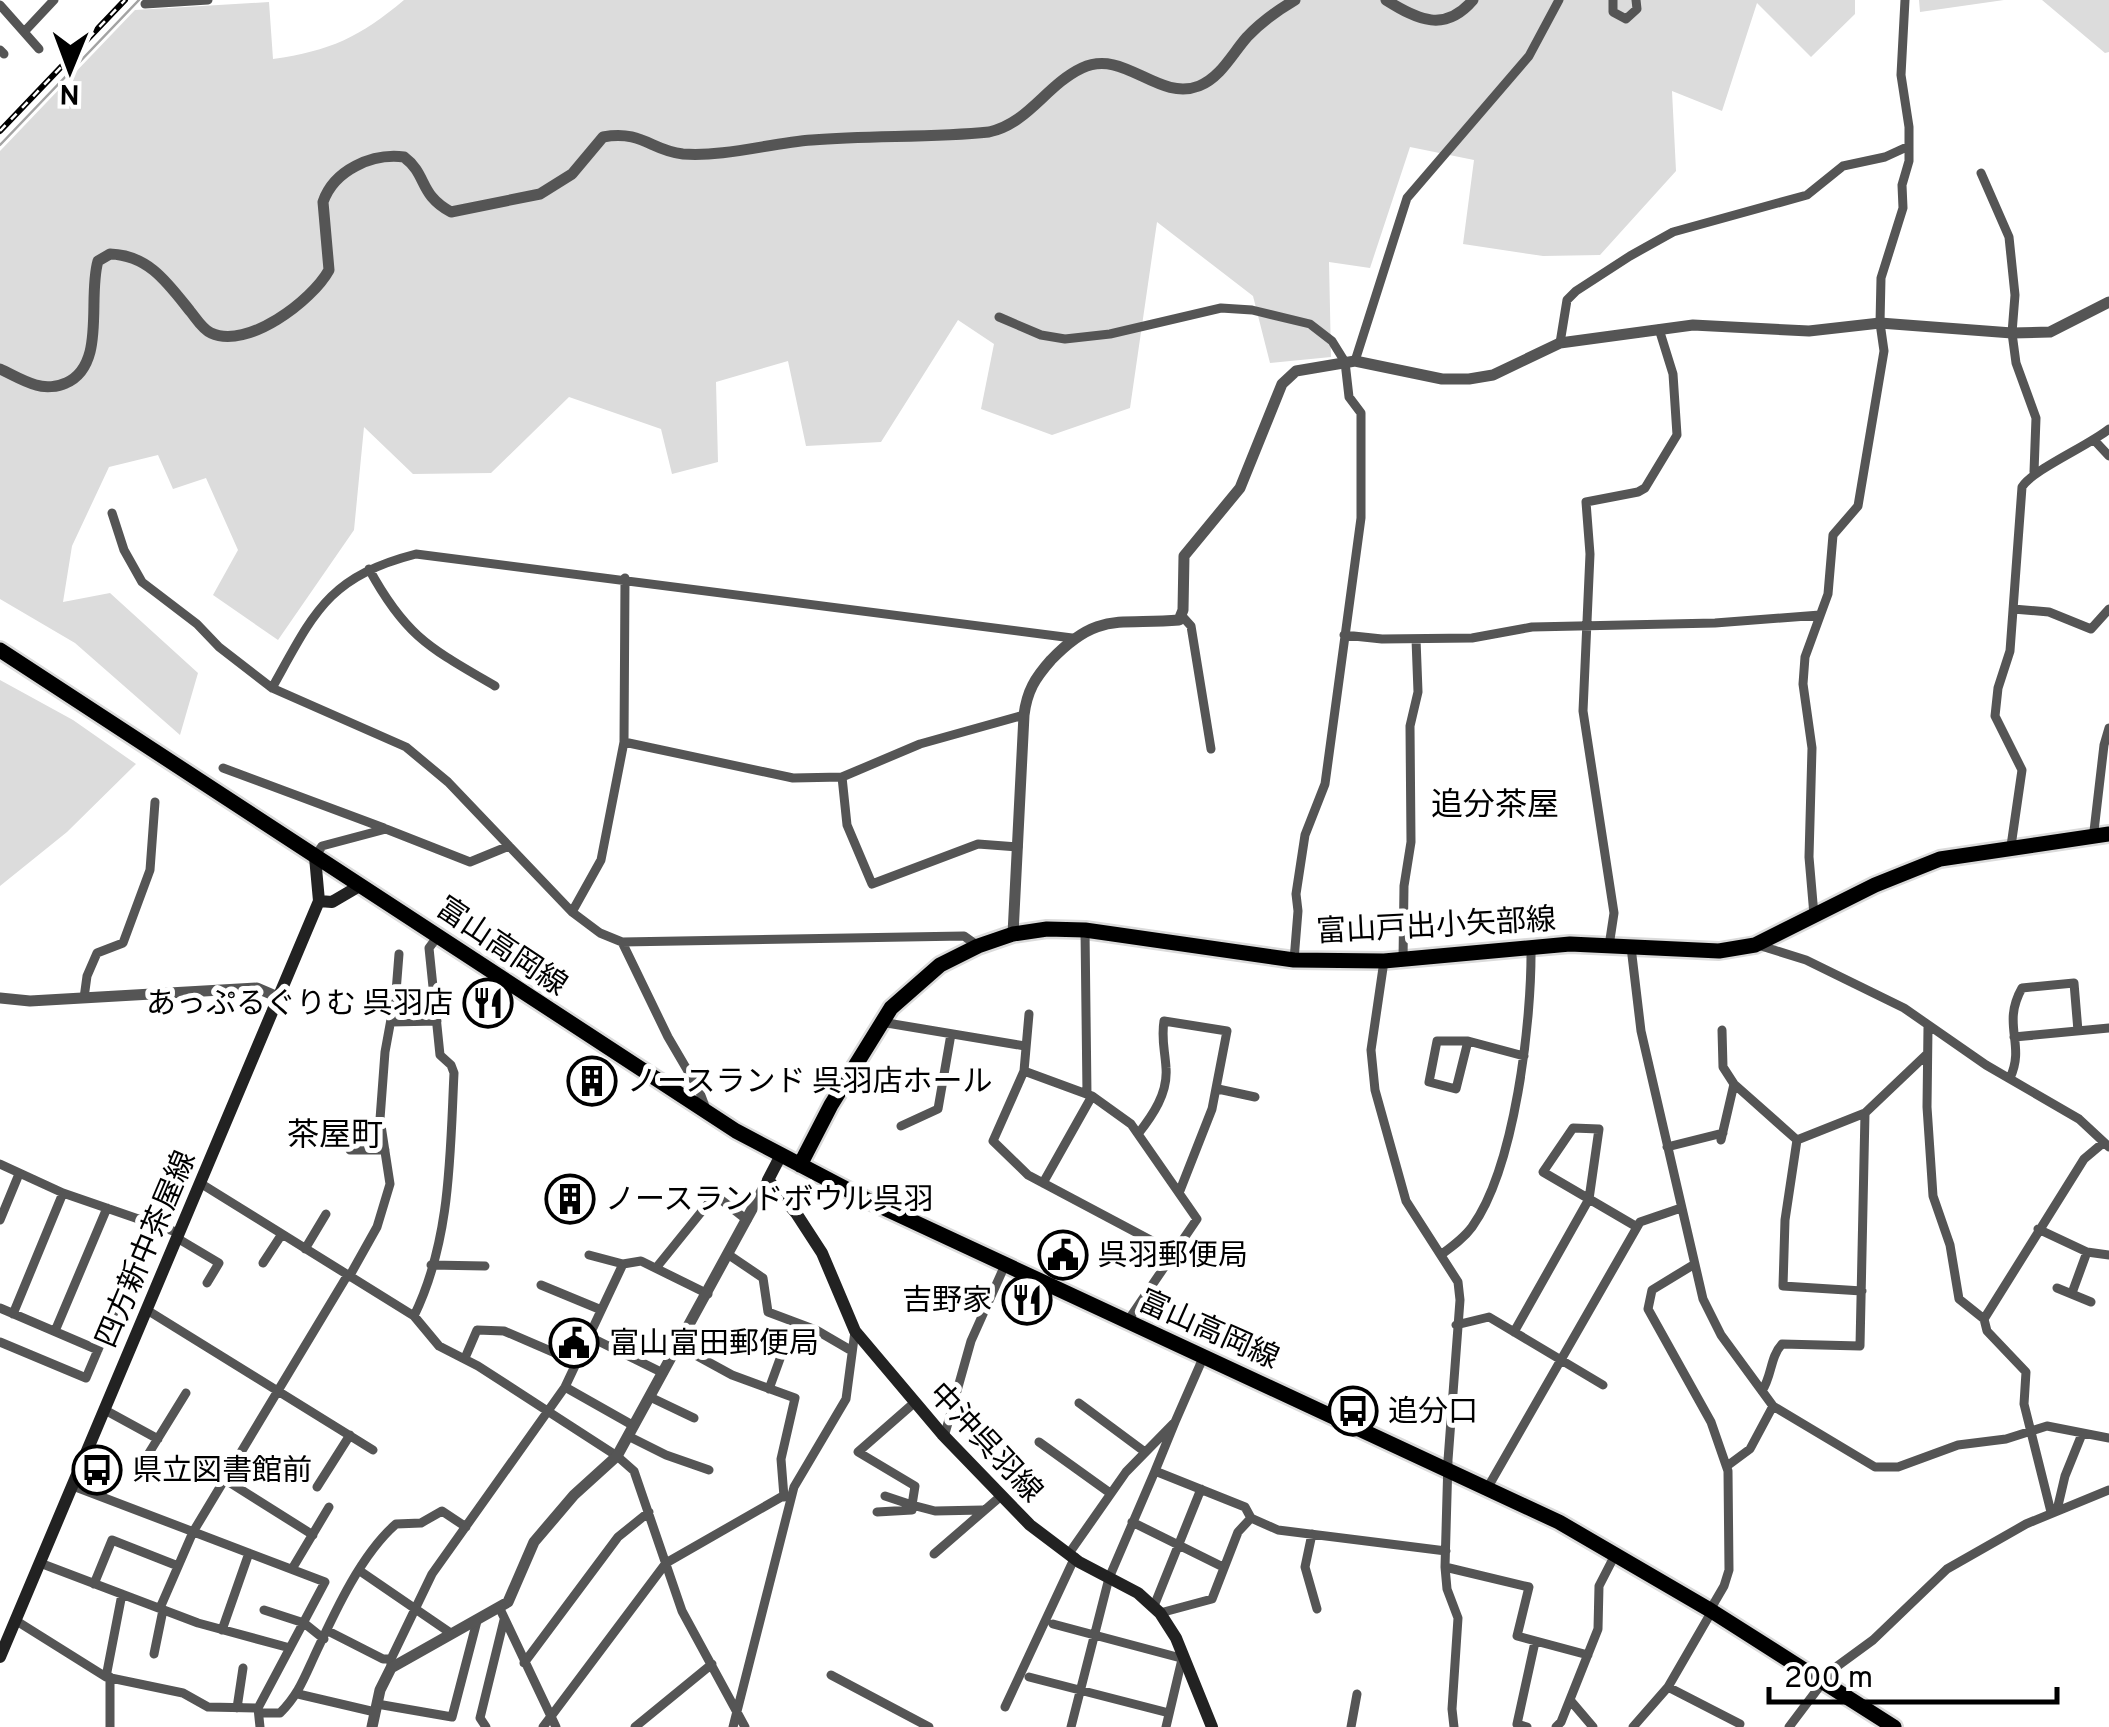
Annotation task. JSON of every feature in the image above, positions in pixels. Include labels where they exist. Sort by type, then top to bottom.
[{"type":"main road","name":"富山高岡線","points":[[0,650],[707,1114],[870,1202],[1488,1487],[1616,1553],[1894,1727]]},
{"type":"main road","name":"富山戸出小矢部線","points":[[800,1165],[882,1022],[908,990],[940,965],[1013,934],[1047,929],[1086,930],[1294,960],[1384,962],[1531,946],[1719,951],[1755,944],[1874,885],[1940,859],[2102,832]]},
{"type":"main road","name":"四方新中茶屋線","points":[[0,1657],[319,901],[315,857]]},
{"type":"main road","points":[[319,901],[332,902],[361,885]]},
{"type":"main road","points":[[768,1180],[781,1156]]},
{"type":"main road","name":"中沖呉羽線","points":[[768,1180],[822,1253],[856,1331],[914,1404],[1030,1525],[1072,1555],[1138,1593],[1157,1610],[1183,1655],[1212,1727]]},
{"type":"street","points":[[24,32],[54,0]]},
{"type":"street","points":[[145,4],[208,0]]},
{"type":"street","points":[[0,369],[37,386],[63,385],[78,377],[88,366],[91,352],[96,266],[110,254],[142,260],[167,282],[209,333],[224,336],[276,322],[300,306],[329,270],[323,202],[326,193],[353,167],[374,158],[404,157],[412,164],[428,196],[457,212],[540,194],[572,174],[603,136],[616,134],[637,135],[680,154],[728,152],[812,140],[988,132],[1026,116],[1069,76],[1098,63],[1123,66],[1160,84],[1178,88],[1200,86],[1213,78],[1260,24],[1296,0]]},
{"type":"street","points":[[1386,0],[1431,20],[1452,18],[1474,0]]},
{"type":"street","points":[[1294,960],[1296,894],[1305,835],[1325,784],[1361,518],[1360,413],[1349,397],[1350,361],[1407,198],[1529,56],[1559,0]]},
{"type":"street","points":[[1612,0],[1613,12],[1626,20],[1634,16],[1636,0]]},
{"type":"street","points":[[1814,915],[1809,857],[1812,748],[1803,684],[1805,657],[1831,581],[1832,535],[1858,506],[1884,351],[1881,278],[1902,208],[1909,146],[1901,74],[1905,0]]},
{"type":"street","points":[[0,4],[40,49]]},
{"type":"street","points":[[1560,343],[1567,300],[1576,290],[1630,256],[1673,232],[1808,195],[1843,166],[1885,157],[1909,146]]},
{"type":"street","points":[[1980,173],[2009,237],[2016,363],[2036,418],[2034,472]]},
{"type":"street","points":[[1013,934],[1024,715],[1032,681],[1072,638],[1092,626],[1179,620],[1184,556],[1240,488],[1282,384],[1296,372],[1350,361],[1442,379],[1469,379],[1493,375],[1560,343],[1659,328],[1728,325],[1809,330],[1880,323],[2012,334],[2050,332],[2109,302]]},
{"type":"street","points":[[998,316],[1041,335],[1064,339],[1110,334],[1221,308],[1252,310],[1310,324],[1350,361]]},
{"type":"street","points":[[1609,946],[1614,914],[1583,710],[1590,554],[1586,502],[1645,488],[1677,435],[1673,374],[1659,328]]},
{"type":"street","points":[[2011,846],[2022,770],[1995,716],[1998,688],[2010,651],[2020,494],[2024,482],[2034,472],[2109,429]]},
{"type":"street","points":[[2095,440],[2109,456]]},
{"type":"street","points":[[112,513],[124,550],[142,582],[272,688],[406,747],[448,782],[572,912],[600,933],[622,942],[964,936],[978,946]]},
{"type":"street","points":[[272,688],[324,600],[368,569],[416,554],[1072,638]]},
{"type":"street","points":[[368,569],[389,607],[422,644],[495,686]]},
{"type":"street","points":[[572,912],[601,860],[624,742],[624,578]]},
{"type":"street","points":[[2013,609],[2049,612],[2091,629],[2109,608]]},
{"type":"street","points":[[1344,636],[1472,638],[1498,630],[1532,627],[1715,623],[1820,615]]},
{"type":"street","points":[[1182,616],[1191,626],[1211,749]]},
{"type":"street","points":[[1403,960],[1404,886],[1411,842],[1410,726],[1418,692],[1416,639]]},
{"type":"street","points":[[624,742],[793,778],[842,777],[920,744],[1024,715]]},
{"type":"street","points":[[2102,832],[2104,745],[2109,728]]},
{"type":"street","points":[[222,768],[470,862],[509,846]]},
{"type":"street","points":[[842,777],[847,825],[872,884],[978,844],[1018,848]]},
{"type":"street","points":[[84,998],[87,976],[98,953],[123,944],[150,870],[155,802]]},
{"type":"street","points":[[315,857],[322,846],[386,828]]},
{"type":"street","points":[[1043,1182],[1090,1095],[1086,930]]},
{"type":"street","points":[[414,1316],[446,1214],[454,1073],[451,1064],[440,1055],[429,948],[438,936]]},
{"type":"street","points":[[622,942],[668,1037],[700,1090],[707,1114]]},
{"type":"street","points":[[1755,944],[1806,960],[1904,1008],[2079,1119],[2106,1145],[2084,1160],[1984,1319]]},
{"type":"street","points":[[1442,1254],[1471,1229],[1488,1194],[1508,1130],[1530,1014],[1531,946]]},
{"type":"street","points":[[1631,947],[1641,1031],[1703,1299],[1721,1335],[1773,1406],[1875,1467],[1898,1467],[1958,1445],[2061,1426],[2109,1438]]},
{"type":"street","points":[[154,1654],[161,1609],[192,1532],[382,1216],[390,1184],[380,1119],[399,954]]},
{"type":"street","points":[[1384,962],[1371,1050],[1375,1090],[1406,1201],[1458,1282],[1460,1300],[1445,1567],[1458,1618],[1454,1727]]},
{"type":"street","points":[[2010,1078],[2016,1064],[2011,1008],[2022,988],[2074,982],[2078,1031]]},
{"type":"street","points":[[0,998],[30,1002],[257,988],[278,996]]},
{"type":"street","points":[[1030,1014],[1024,1071],[993,1141],[1028,1175],[1173,1252]]},
{"type":"street","points":[[1138,1134],[1162,1096],[1167,1075],[1160,1041],[1164,1020],[1227,1031],[1218,1089],[1179,1194]]},
{"type":"street","points":[[391,1022],[437,1021]]},
{"type":"street","points":[[882,1022],[1024,1046]]},
{"type":"street","points":[[1928,1026],[1933,1196],[1950,1245],[1959,1298],[1984,1319],[1987,1331],[2026,1372],[2024,1404],[2054,1511]]},
{"type":"street","points":[[2014,1037],[2109,1028]]},
{"type":"street","points":[[1722,1030],[1723,1067],[1734,1084],[1797,1140]]},
{"type":"street","points":[[901,1126],[938,1109],[951,1034]]},
{"type":"street","points":[[1468,1040],[1456,1089],[1429,1082],[1437,1041],[1468,1040],[1524,1056]]},
{"type":"street","points":[[1797,1140],[1865,1113],[1926,1056]]},
{"type":"street","points":[[1024,1071],[1090,1095],[1131,1124],[1197,1219],[1127,1322]]},
{"type":"street","points":[[1667,1147],[1722,1136],[1734,1084]]},
{"type":"street","points":[[1218,1089],[1255,1096]]},
{"type":"street","points":[[1762,1392],[1772,1377],[1774,1352],[1782,1344],[1860,1346],[1865,1113]]},
{"type":"street","points":[[1514,1332],[1589,1199],[1598,1129],[1573,1128],[1544,1172],[1589,1199],[1636,1228]]},
{"type":"street","points":[[1797,1140],[1785,1220],[1784,1286],[1862,1291]]},
{"type":"street","points":[[350,1150],[385,1150]]},
{"type":"street","points":[[0,1164],[63,1193],[178,1236],[218,1263],[207,1282]]},
{"type":"street","points":[[0,1220],[20,1174]]},
{"type":"street","points":[[486,1727],[480,1718],[502,1615],[514,1594],[525,1556],[574,1494],[617,1456],[768,1180]]},
{"type":"street","points":[[200,1183],[414,1316],[439,1346],[465,1358],[617,1456],[634,1471],[682,1611],[745,1727]]},
{"type":"street","points":[[13,1314],[63,1193]]},
{"type":"street","points":[[656,1268],[715,1195],[747,1220]]},
{"type":"street","points":[[55,1332],[107,1208]]},
{"type":"street","points":[[1488,1487],[1640,1222],[1681,1208]]},
{"type":"street","points":[[305,1249],[326,1214]]},
{"type":"street","points":[[0,1342],[86,1378],[151,1224]]},
{"type":"street","points":[[2038,1229],[2088,1252],[2109,1256]]},
{"type":"street","points":[[263,1263],[282,1234]]},
{"type":"street","points":[[2072,1293],[2088,1252]]},
{"type":"street","points":[[729,1254],[764,1278],[768,1312],[816,1330],[852,1351]]},
{"type":"street","points":[[590,1255],[623,1264],[641,1262],[708,1294]]},
{"type":"street","points":[[376,1718],[380,1690],[432,1574],[549,1412],[623,1264]]},
{"type":"street","points":[[432,1265],[485,1266]]},
{"type":"street","points":[[944,1437],[971,1340],[1006,1265]]},
{"type":"street","points":[[1633,1727],[1668,1688],[1729,1570],[1726,1466],[1712,1422],[1648,1309],[1652,1290],[1693,1265]]},
{"type":"street","points":[[541,1285],[599,1310]]},
{"type":"street","points":[[2057,1288],[2092,1302]]},
{"type":"street","points":[[0,1308],[98,1350]]},
{"type":"street","points":[[147,1310],[373,1450]]},
{"type":"street","points":[[1456,1325],[1488,1318],[1603,1385]]},
{"type":"street","points":[[465,1358],[477,1330],[504,1331],[576,1362]]},
{"type":"street","points":[[543,1727],[553,1722],[666,1562],[786,1499],[846,1399],[856,1331]]},
{"type":"street","points":[[769,1389],[789,1334]]},
{"type":"street","points":[[588,1336],[663,1373]]},
{"type":"street","points":[[679,1346],[732,1374],[795,1398],[781,1458],[786,1499],[732,1727]]},
{"type":"street","points":[[1072,1727],[1109,1578],[1203,1358]]},
{"type":"street","points":[[564,1387],[666,1455],[709,1470]]},
{"type":"street","points":[[144,1461],[186,1392]]},
{"type":"street","points":[[650,1397],[694,1418]]},
{"type":"street","points":[[1079,1403],[1145,1452]]},
{"type":"street","points":[[876,1512],[912,1510],[915,1486],[858,1452],[914,1404]]},
{"type":"street","points":[[1726,1466],[1750,1449],[1773,1406]]},
{"type":"street","points":[[105,1410],[158,1438]]},
{"type":"street","points":[[1005,1708],[1072,1555],[1110,1494],[1175,1422]]},
{"type":"street","points":[[318,1487],[350,1434]]},
{"type":"street","points":[[2054,1511],[2082,1434]]},
{"type":"street","points":[[1039,1442],[1110,1494]]},
{"type":"street","points":[[1155,1471],[1245,1506],[1251,1518],[1278,1530],[1446,1551]]},
{"type":"street","points":[[224,1479],[313,1535]]},
{"type":"street","points":[[73,1486],[325,1582],[260,1711],[260,1727]]},
{"type":"street","points":[[1200,1488],[1157,1610],[1212,1599],[1238,1532],[1251,1518]]},
{"type":"street","points":[[1790,1727],[1822,1681],[1873,1640],[1947,1569],[2054,1511],[2109,1490]]},
{"type":"street","points":[[885,1496],[936,1511],[983,1510]]},
{"type":"street","points":[[934,1554],[1001,1496]]},
{"type":"street","points":[[292,1569],[330,1507]]},
{"type":"street","points":[[15,1620],[108,1677],[183,1694],[208,1707],[280,1713],[298,1694],[376,1542],[396,1524],[421,1523],[445,1512],[466,1527]]},
{"type":"street","points":[[524,1663],[618,1536],[649,1512]]},
{"type":"street","points":[[1132,1522],[1223,1568]]},
{"type":"street","points":[[1312,1534],[1306,1567],[1317,1609]]},
{"type":"street","points":[[94,1584],[112,1540],[178,1566]]},
{"type":"street","points":[[222,1630],[248,1553]]},
{"type":"street","points":[[1556,1727],[1598,1629],[1599,1586],[1616,1553]]},
{"type":"street","points":[[40,1563],[222,1630],[290,1648]]},
{"type":"street","points":[[1445,1567],[1528,1588],[1516,1636],[1588,1655]]},
{"type":"street","points":[[360,1570],[452,1634]]},
{"type":"street","points":[[110,1727],[108,1677],[122,1594]]},
{"type":"street","points":[[264,1610],[391,1664]]},
{"type":"street","points":[[391,1664],[477,1621],[502,1615]]},
{"type":"street","points":[[502,1615],[553,1722]]},
{"type":"street","points":[[298,1694],[376,1718],[452,1716],[477,1621]]},
{"type":"street","points":[[1053,1624],[1177,1657],[1183,1655]]},
{"type":"street","points":[[1528,1727],[1517,1724],[1535,1642]]},
{"type":"street","points":[[1166,1727],[1183,1655]]},
{"type":"street","points":[[635,1727],[712,1664]]},
{"type":"street","points":[[236,1708],[242,1668]]},
{"type":"street","points":[[831,1675],[929,1727]]},
{"type":"street","points":[[1029,1677],[1168,1713]]},
{"type":"street","points":[[1668,1688],[1740,1724]]},
{"type":"street","points":[[1351,1727],[1358,1694]]},
{"type":"street","points":[[1570,1700],[1593,1727]]},
{"type":"shaded area","points":[[404,0],[1855,0],[1855,14],[1811,57],[1757,3],[1722,111],[1672,91],[1676,171],[1600,255],[1543,256],[1463,244],[1474,160],[1410,147],[1370,268],[1329,262],[1331,357],[1270,363],[1253,296],[1157,222],[1130,408],[1052,435],[981,409],[994,344],[958,320],[881,442],[806,446],[788,361],[716,382],[718,462],[672,474],[661,429],[569,397],[491,473],[413,474],[364,427],[354,530],[278,640],[213,595],[238,550],[206,478],[173,489],[158,455],[109,467],[72,546],[63,602],[110,593],[198,673],[180,735],[75,643],[0,599],[0,151],[135,10],[269,2],[273,59],[311,52],[343,40],[373,24]]},
{"type":"shaded area","points":[[1919,0],[2004,0],[1920,12]]},
{"type":"shaded area","points":[[2042,0],[2109,0],[2109,52],[2105,53]]},
{"type":"shaded area","points":[[0,680],[73,720],[136,764],[67,832],[0,886]]},
{"type":"waterway","points":[[0,145],[139,0]]},
{"type":"railway","points":[[0,131],[125,0]]},
{"type":"place","name":"あっぷるぐりむ 呉羽店","points":[[488,1003]]},
{"type":"place","name":"ノースランド 呉羽店ホール","points":[[592,1081]]},
{"type":"place","name":"ノースランドボウル呉羽","points":[[570,1199]]},
{"type":"place","name":"呉羽郵便局","points":[[1063,1255]]},
{"type":"place","name":"吉野家","points":[[1027,1300]]},
{"type":"place","name":"富山富田郵便局","points":[[574,1343]]},
{"type":"place","name":"追分口","points":[[1353,1411]]},
{"type":"place","name":"県立図書館前","points":[[97,1470]]},
{"type":"district","name":"追分茶屋","points":[[1495,804]]},
{"type":"district","name":"茶屋町","points":[[335,1134]]}]
